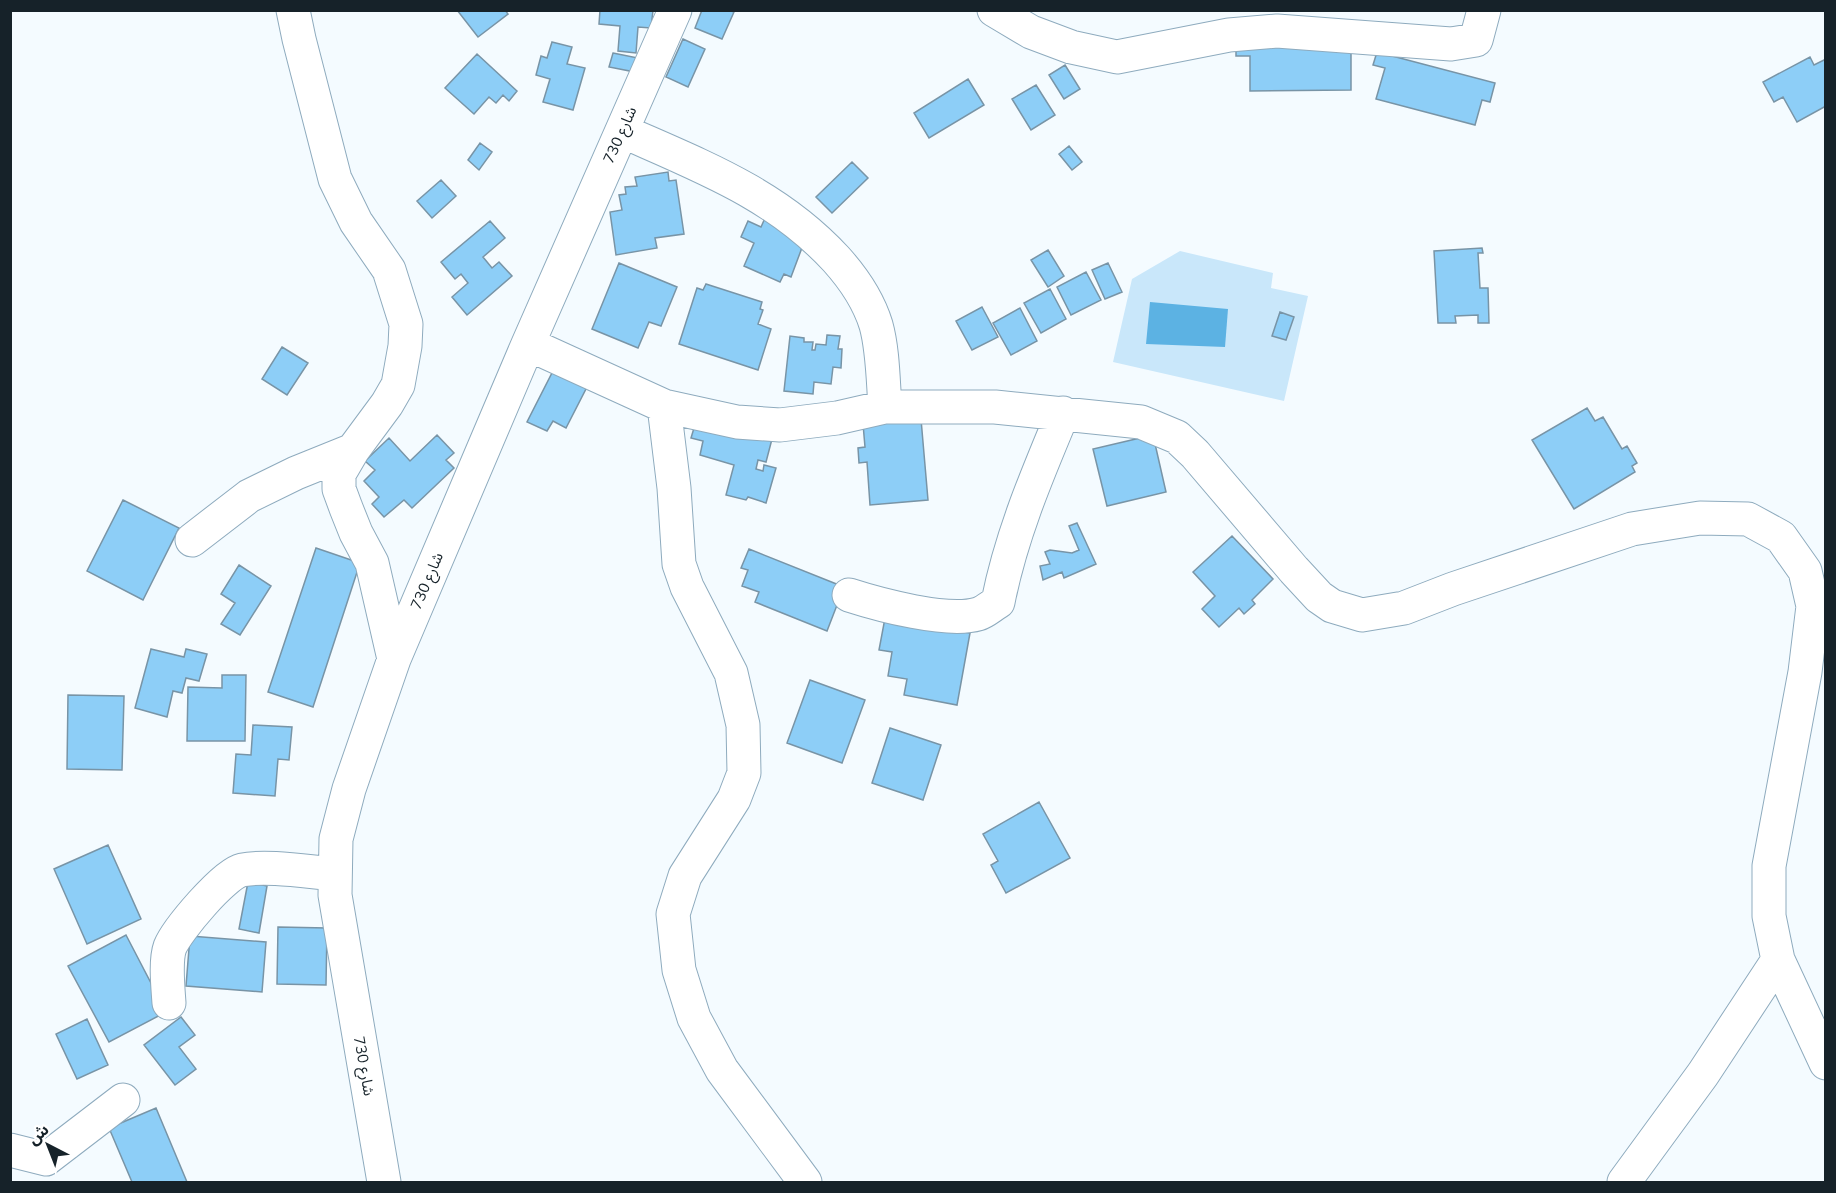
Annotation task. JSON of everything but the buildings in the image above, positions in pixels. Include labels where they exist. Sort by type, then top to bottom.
[{"type":"street","points":[[293,10],[335,179],[356,222],[389,270],[406,324],[405,346],[398,385],[339,474],[339,489],[356,533],[372,563],[394,659]]},
{"type":"street","name":"شارع 730","points":[[384,1182],[335,895],[336,839],[349,789],[394,659],[528,344],[675,10]]},
{"type":"street","points":[[994,10],[1031,32],[1061,44],[1117,57],[1229,35],[1277,31],[1451,45],[1476,40],[1484,10]]},
{"type":"street","points":[[622,130],[717,173],[772,203],[820,243],[860,288],[870,308],[876,327],[885,407]]},
{"type":"street","points":[[528,344],[664,406],[737,422],[780,425],[837,418],[885,407],[995,407],[1140,422],[1177,437],[1196,454],[1318,597],[1332,606],[1362,615],[1404,608],[1453,589],[1632,529],[1700,518],[1748,519],[1781,537],[1805,571],[1813,606],[1805,672],[1769,866],[1769,916],[1778,960],[1826,1063]]},
{"type":"street","points":[[664,406],[674,488],[679,564],[687,587],[731,673],[743,725],[744,773],[734,799],[685,876],[673,914],[679,970],[694,1018],[722,1070],[805,1182]]},
{"type":"street","points":[[849,595],[885,606],[966,617],[981,614],[998,602],[1014,534],[1063,413]]},
{"type":"street","points":[[192,540],[249,496],[296,473],[353,450]]},
{"type":"street","points":[[169,1003],[170,948],[181,929],[213,891],[240,870],[264,869],[335,874]]},
{"type":"street","points":[[1624,1182],[1702,1074],[1778,960]]},
{"type":"street","points":[[10,1150],[46,1159],[123,1100]]},
{"type":"shaded area","points":[[1180,251],[1273,273],[1271,288],[1308,296],[1284,401],[1113,362],[1132,279]]},
{"type":"water","points":[[1150,302],[1228,309],[1225,347],[1146,344]]}]
